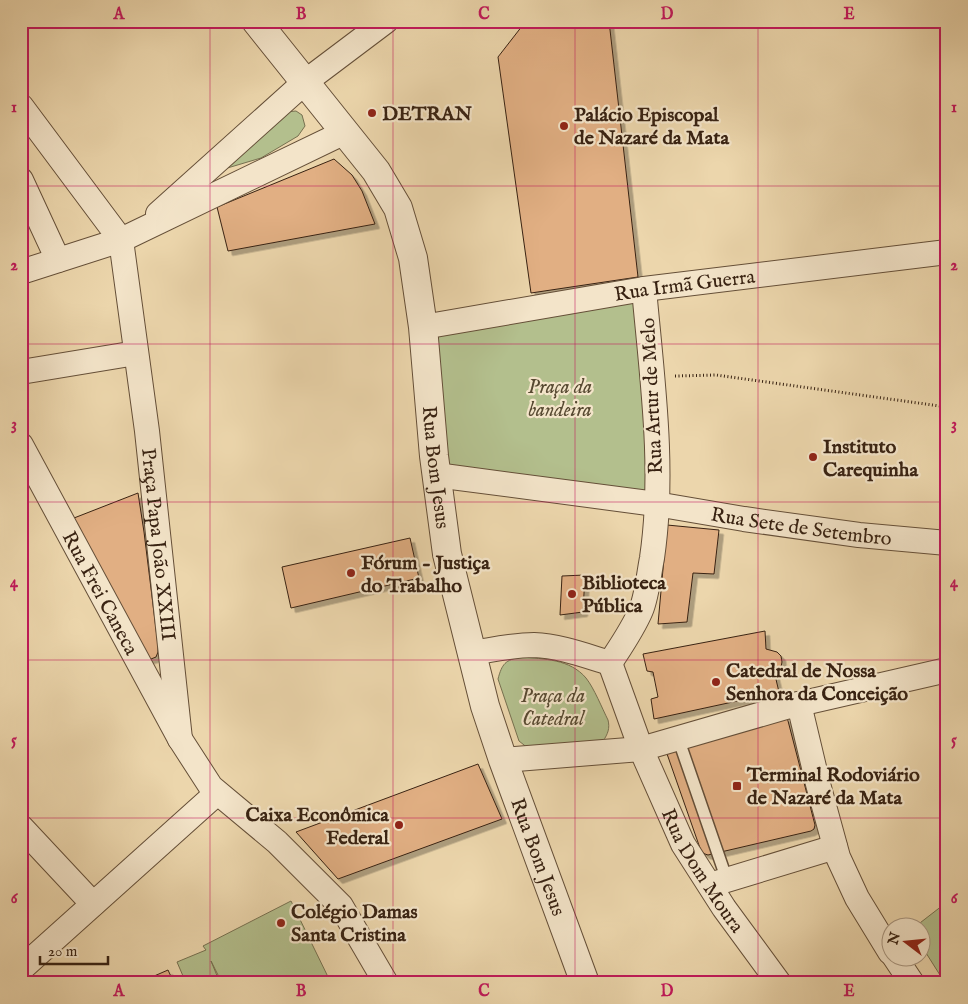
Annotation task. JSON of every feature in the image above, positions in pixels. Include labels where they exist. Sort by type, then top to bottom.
[{"type":"street","name":"Rua Bom Jesus","points":[[256,21],[376,171],[398,208],[413,258],[423,326],[434,456],[447,554],[485,706],[585,983]]},
{"type":"street","points":[[129,236],[305,82],[386,21]]},
{"type":"street","points":[[21,106],[129,236]]},
{"type":"street","points":[[21,272],[129,236],[345,132]]},
{"type":"street","points":[[21,180],[58,260]]},
{"type":"street","name":"Praça Papa João XXIII","points":[[129,236],[136,351],[180,739]]},
{"type":"street","name":"Rua Irmã Guerra","points":[[423,326],[644,289],[947,252]]},
{"type":"street","name":"Rua Artur de Melo","points":[[610,662],[642,609],[656,530],[658,444],[644,289]]},
{"type":"street","points":[[21,372],[136,351]]},
{"type":"street","name":"Rua Frei Caneca","points":[[21,445],[180,739],[211,787],[276,842],[341,906],[386,983]]},
{"type":"street","name":"Rua Sete de Setembro","points":[[436,475],[656,504],[744,519],[859,535],[947,543]]},
{"type":"street","points":[[472,653],[514,646],[535,645],[568,650],[610,662]]},
{"type":"street","name":"Rua Dom Moura","points":[[610,662],[641,749],[683,844],[718,883],[724,908],[779,983]]},
{"type":"street","points":[[503,760],[641,749],[799,704],[947,670]]},
{"type":"street","points":[[799,704],[838,857],[857,898],[880,936]]},
{"type":"street","points":[[21,969],[218,793]]},
{"type":"street","points":[[21,827],[94,904]]},
{"type":"street","points":[[718,883],[835,847]]},
{"type":"street","points":[[899,966],[907,981]]},
{"type":"lane","points":[[678,738],[718,883]]},
{"type":"path","points":[[652,376],[716,375],[947,407]]},
{"type":"green space","points":[[296,111],[302,115],[305,126],[298,136],[261,158],[224,169],[285,112]]},
{"type":"green space","name":"Praça da bandeira","points":[[644,289],[656,504],[436,475],[423,327]]},
{"type":"green space","name":"Praça da Catedral","points":[[521,657],[556,661],[572,667],[586,678],[608,720],[608,731],[603,741],[529,749],[519,741],[498,679],[501,670],[508,661]]},
{"type":"green space","name":"Colégio Damas Santa Cristina","points":[[291,901],[331,983],[222,983],[211,961],[220,983],[186,983],[177,962],[206,950],[203,946]]},
{"type":"green space","points":[[947,902],[947,983],[945,983],[930,959],[929,916]]},
{"type":"building","name":"Palácio Episcopal de Nazaré da Mata","points":[[526,21],[609,21],[638,277],[531,293],[498,57]]},
{"type":"building","points":[[334,159],[352,175],[362,191],[375,224],[228,251],[217,207]]},
{"type":"building","points":[[138,493],[158,645],[156,657],[151,659],[144,659],[88,551],[74,518]]},
{"type":"building","points":[[667,525],[719,530],[714,574],[693,573],[687,622],[658,624]]},
{"type":"building","name":"Fórum - Justiça do Trabalho","points":[[410,538],[419,578],[291,608],[282,567]]},
{"type":"building","name":"Biblioteca Pública","points":[[585,575],[583,612],[560,615],[562,576]]},
{"type":"building","name":"Catedral de Nossa Senhora da Conceição","points":[[765,631],[766,649],[777,652],[781,656],[781,667],[774,671],[779,692],[654,719],[651,699],[658,697],[653,672],[647,671],[643,654]]},
{"type":"building","points":[[787,717],[815,825],[814,829],[708,855],[705,854],[701,851],[666,751]]},
{"type":"building","name":"Caixa Econômica Federal","points":[[478,764],[502,819],[338,879],[296,832]]},
{"type":"building","points":[[168,970],[174,983],[138,983]]},
{"type":"place","name":"DETRAN","points":[[372,113]]},
{"type":"place","name":"Palácio Episcopal de Nazaré da Mata","points":[[564,126]]},
{"type":"place","name":"Instituto Carequinha","points":[[813,457]]},
{"type":"place","name":"Fórum - Justiça do Trabalho","points":[[351,573]]},
{"type":"place","name":"Biblioteca Pública","points":[[572,594]]},
{"type":"place","name":"Catedral de Nossa Senhora da Conceição","points":[[716,682]]},
{"type":"place","name":"Terminal Rodoviário de Nazaré da Mata","points":[[737,786]]},
{"type":"place","name":"Caixa Econômica Federal","points":[[399,825]]},
{"type":"place","name":"Colégio Damas Santa Cristina","points":[[281,923]]}]
